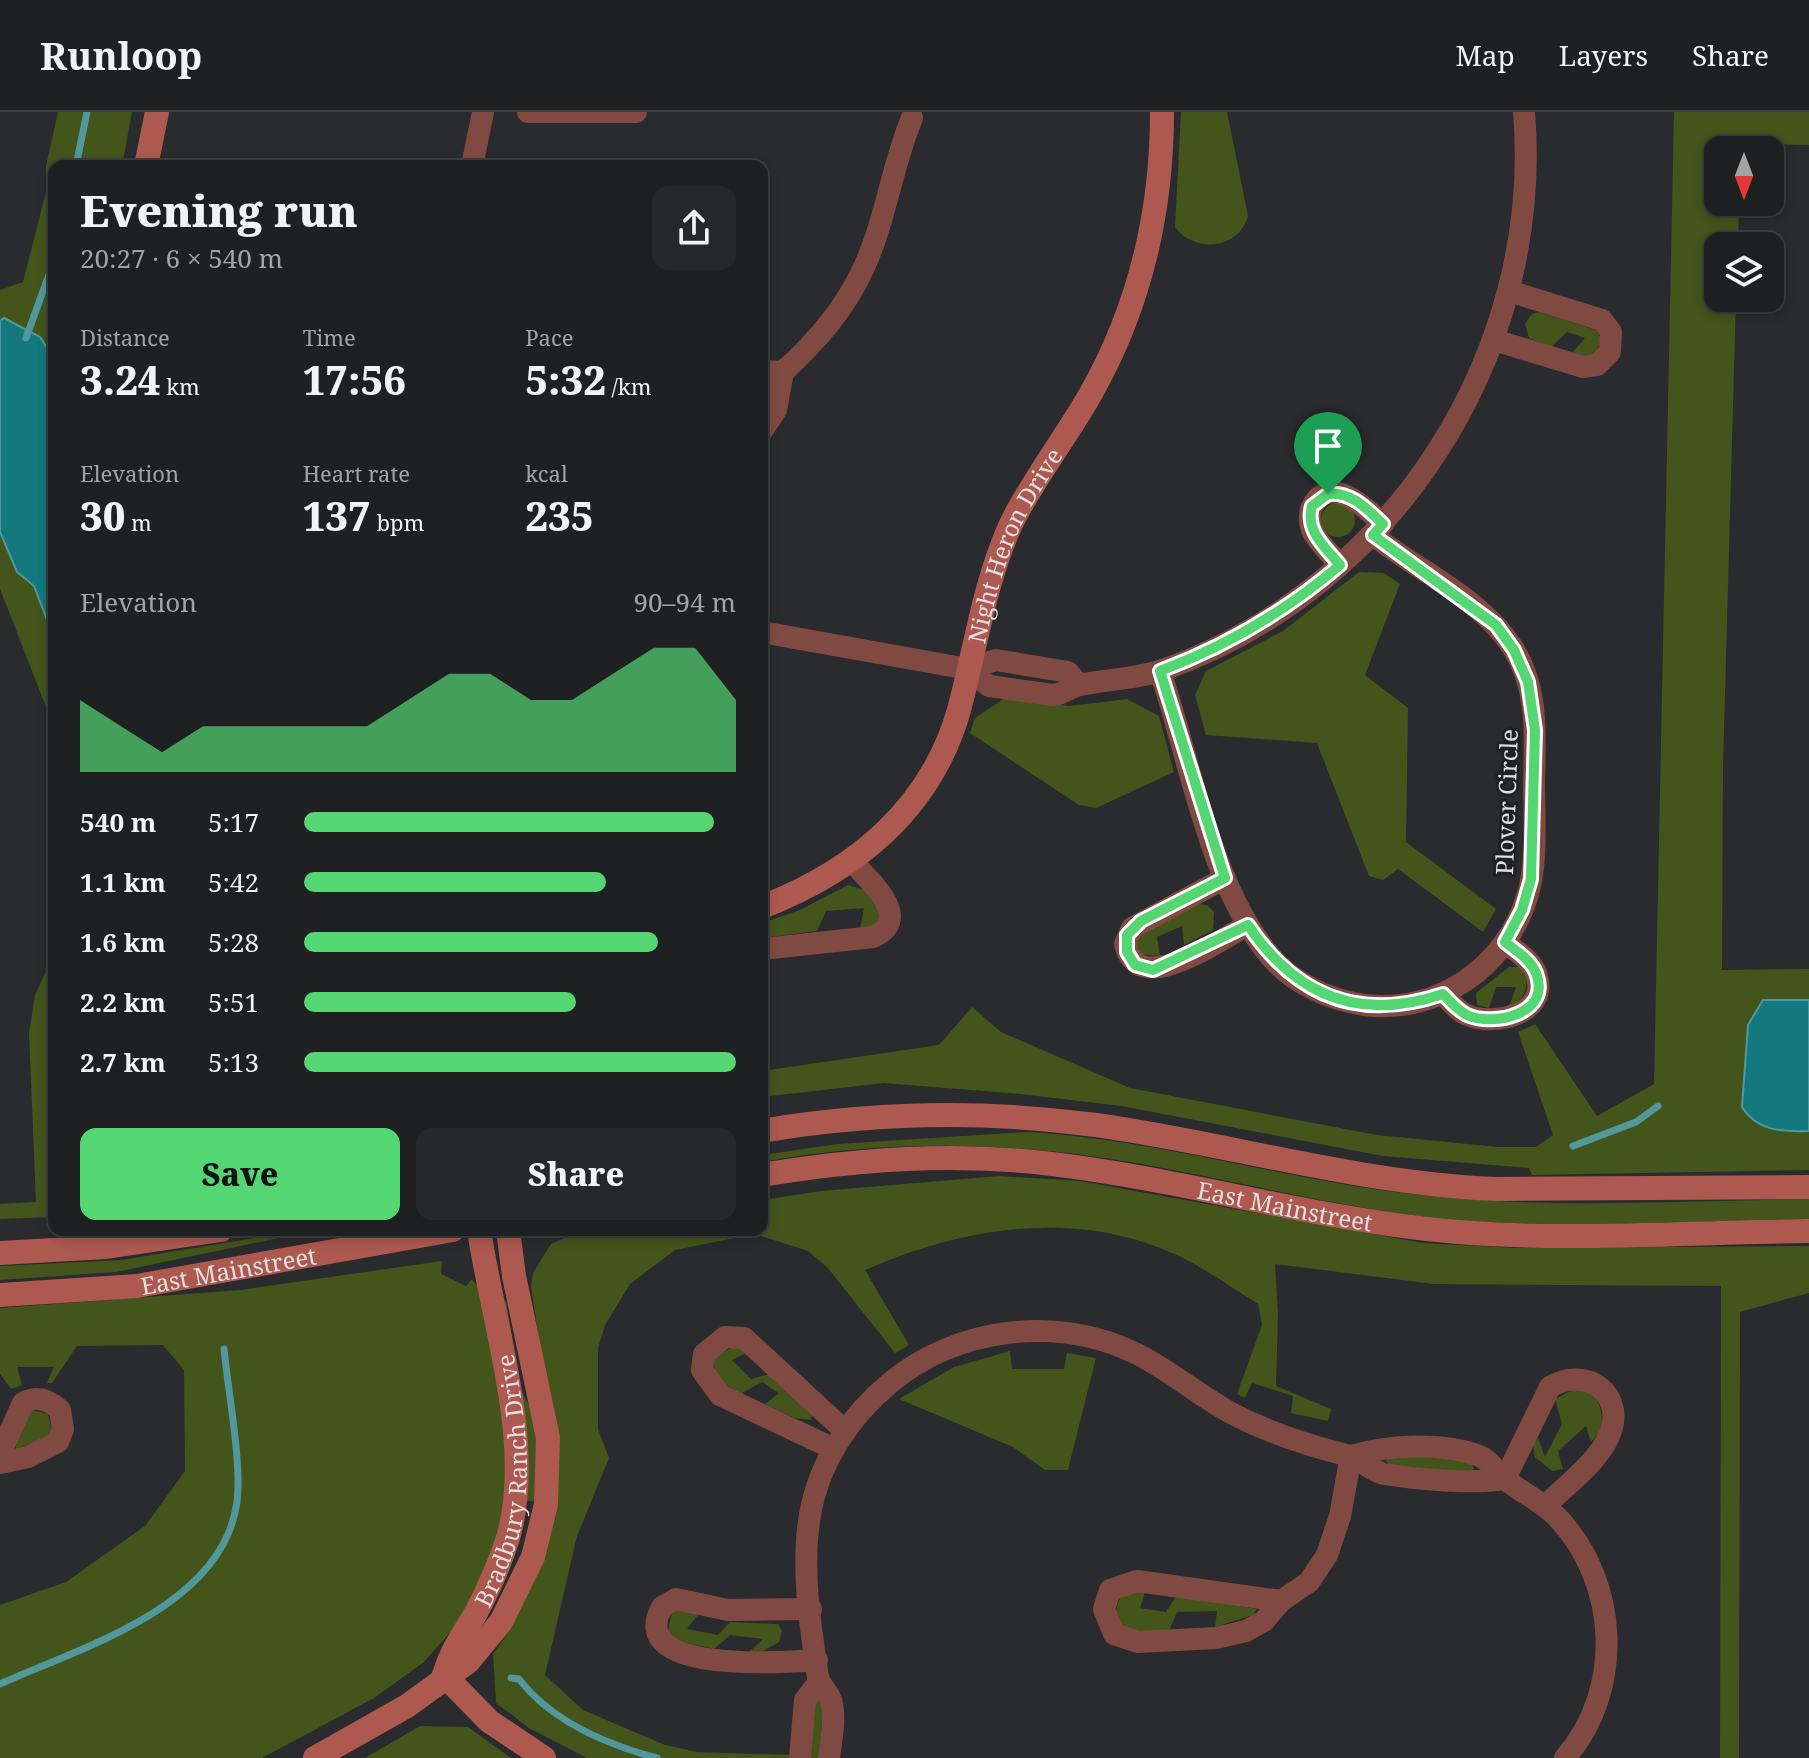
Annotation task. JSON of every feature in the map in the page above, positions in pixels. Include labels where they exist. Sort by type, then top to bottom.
[{"type":"main road","points":[[147,160],[157,112]]},
{"type":"main road","name":"Night Heron Drive","points":[[768,904],[852,862],[898,819],[933,769],[951,733],[988,585],[1003,542],[1090,395],[1130,309],[1154,219],[1162,112]]},
{"type":"main road","name":"East Mainstreet","points":[[768,1130],[873,1117],[972,1115],[1098,1126],[1351,1174],[1447,1187],[1809,1187]]},
{"type":"main road","name":"East Mainstreet","points":[[768,1174],[885,1160],[1016,1160],[1114,1173],[1356,1219],[1455,1232],[1809,1231]]},
{"type":"main road","name":"East Mainstreet","points":[[0,1253],[106,1247],[180,1236]]},
{"type":"main road","name":"East Mainstreet","points":[[0,1295],[137,1286],[419,1236]]},
{"type":"main road","name":"Bradbury Ranch Drive","points":[[444,1675],[451,1650],[476,1611],[500,1560],[515,1509],[518,1474],[516,1435],[480,1236]]},
{"type":"main road","name":"Bradbury Ranch Drive","points":[[315,1758],[407,1706],[478,1652],[505,1615],[529,1567],[546,1504],[548,1438],[514,1276],[509,1236]]},
{"type":"main road","points":[[444,1675],[489,1721],[544,1758]]},
{"type":"street","points":[[473,160],[483,112]]},
{"type":"street","points":[[528,112],[636,112]]},
{"type":"street","points":[[768,633],[968,669],[996,660],[1068,672],[1079,685],[1114,682],[1160,671],[1210,651],[1252,628],[1340,565],[1378,529],[1442,446],[1468,402],[1494,340],[1509,291],[1526,184],[1524,112]]},
{"type":"street","points":[[768,422],[776,410],[773,372],[822,334],[856,284],[871,250],[909,114]]},
{"type":"street","points":[[1494,340],[1583,367],[1597,365],[1610,352],[1611,332],[1602,320],[1509,291]]},
{"type":"street","name":"Plover Circle","points":[[1160,671],[1225,878],[1248,925],[1283,968],[1331,997],[1385,1006],[1443,994],[1484,967],[1505,942],[1522,910],[1531,879],[1535,730],[1528,682],[1514,650],[1496,625],[1378,529],[1345,494],[1328,494],[1316,500],[1310,515],[1312,530],[1340,565]]},
{"type":"street","points":[[768,948],[873,937],[886,929],[889,923],[888,905],[852,862]]},
{"type":"street","points":[[1225,878],[1132,928],[1125,944],[1130,959],[1144,968],[1163,967],[1248,925]]},
{"type":"street","points":[[1443,994],[1458,1010],[1480,1019],[1503,1019],[1523,1011],[1535,997],[1537,975],[1531,965],[1505,942]]},
{"type":"street","points":[[829,1758],[831,1700],[818,1671],[806,1569],[810,1513],[840,1440],[884,1388],[928,1357],[989,1336],[1055,1331],[1084,1335],[1123,1347],[1232,1414],[1298,1442],[1351,1456],[1382,1473],[1475,1483],[1505,1479],[1545,1506],[1585,1555],[1598,1586],[1606,1624],[1606,1652],[1598,1698],[1587,1725],[1565,1758]]},
{"type":"street","points":[[725,1337],[744,1338],[840,1440],[720,1395],[702,1370],[704,1354],[725,1337]]},
{"type":"street","points":[[1505,1479],[1550,1387],[1572,1379],[1596,1382],[1606,1390],[1613,1410],[1609,1437],[1545,1506]]},
{"type":"street","points":[[0,1454],[23,1403],[47,1400],[60,1410],[63,1429],[58,1442],[28,1457],[0,1463]]},
{"type":"street","points":[[1281,1601],[1137,1581],[1110,1590],[1104,1609],[1109,1627],[1124,1640],[1161,1642],[1216,1638],[1246,1631],[1264,1621],[1281,1601],[1309,1582],[1327,1555],[1340,1516],[1351,1456]]},
{"type":"street","points":[[811,1609],[728,1610],[676,1599],[662,1607],[656,1625],[658,1633],[669,1646],[696,1657],[818,1671]]},
{"type":"street","points":[[800,1758],[805,1700],[818,1671]]},
{"type":"green space","points":[[58,112],[132,112],[123,160],[48,160],[48,712],[0,589],[0,290],[23,282],[46,192],[46,166]]},
{"type":"green space","points":[[1181,112],[1227,112],[1248,216],[1236,235],[1226,241],[1205,244],[1194,241],[1175,227]]},
{"type":"green space","points":[[1674,112],[1809,112],[1809,145],[1784,145],[1784,136],[1704,136],[1704,216],[1739,216],[1738,232],[1704,232],[1704,312],[1736,312],[1723,767],[1722,970],[1809,969],[1809,1170],[1532,1175],[1529,1168],[1383,1156],[1121,1106],[1020,1094],[884,1083],[768,1096],[768,1070],[939,1045],[972,1007],[1001,1032],[1130,1088],[1377,1135],[1498,1147],[1536,1147],[1553,1135],[1518,1032],[1535,1024],[1597,1116],[1654,1084]]},
{"type":"green space","points":[[1539,312],[1596,330],[1601,339],[1596,354],[1586,357],[1572,353],[1585,338],[1567,332],[1551,347],[1529,338],[1525,324],[1532,314]]},
{"type":"green space","points":[[1338,503],[1350,508],[1355,520],[1350,532],[1338,537],[1326,532],[1321,520],[1326,508]]},
{"type":"green space","points":[[1359,572],[1384,573],[1400,584],[1365,675],[1408,708],[1406,842],[1496,909],[1483,932],[1398,869],[1383,880],[1369,876],[1317,743],[1206,735],[1195,695],[1206,671],[1283,631]]},
{"type":"green space","points":[[1005,698],[1069,706],[1127,699],[1159,716],[1174,772],[1096,808],[1079,805],[970,733],[975,718]]},
{"type":"green space","points":[[848,885],[865,890],[879,911],[879,921],[871,928],[860,929],[864,908],[826,911],[817,931],[768,937],[768,921],[800,910]]},
{"type":"green space","points":[[1197,904],[1207,905],[1214,912],[1213,930],[1184,945],[1182,926],[1157,937],[1160,956],[1138,954],[1135,940],[1139,935]]},
{"type":"green space","points":[[48,967],[48,1217],[0,1219],[0,1204],[36,1202],[29,1033],[35,995]]},
{"type":"green space","points":[[1509,967],[1520,967],[1526,971],[1526,988],[1519,1000],[1509,1007],[1516,987],[1496,987],[1489,1008],[1477,1005],[1476,993]]},
{"type":"green space","points":[[1027,1132],[1122,1142],[1309,1178],[1454,1198],[1555,1203],[1809,1199],[1809,1219],[1570,1224],[1428,1217],[1339,1203],[1120,1160],[998,1147],[879,1148],[768,1161],[768,1154],[838,1144]]},
{"type":"green space","points":[[999,1176],[1080,1181],[1423,1243],[1515,1248],[1809,1246],[1809,1293],[1740,1312],[1739,1758],[1720,1758],[1721,1286],[1434,1284],[1275,1264],[1278,1313],[1276,1386],[1331,1409],[1328,1421],[1291,1413],[1293,1396],[1252,1383],[1245,1398],[1237,1394],[1262,1325],[1258,1304],[1185,1259],[1146,1243],[1106,1233],[1065,1228],[1024,1228],[983,1233],[943,1242],[865,1270],[909,1345],[895,1353],[828,1268],[808,1251],[761,1236],[768,1236],[768,1199],[821,1191]]},
{"type":"green space","points":[[267,1236],[288,1236],[116,1272],[0,1280],[0,1266],[122,1260]]},
{"type":"green space","points":[[569,1236],[745,1236],[675,1250],[630,1284],[605,1325],[598,1348],[598,1429],[609,1458],[577,1536],[545,1675],[583,1710],[665,1745],[697,1752],[791,1755],[791,1758],[587,1758],[529,1728],[496,1703],[493,1654],[510,1630],[538,1574],[541,1352],[531,1287],[533,1273],[551,1244]]},
{"type":"green space","points":[[442,1261],[441,1274],[466,1286],[472,1279],[482,1292],[509,1448],[500,1532],[477,1591],[453,1629],[424,1662],[374,1698],[262,1758],[0,1758],[0,1605],[66,1582],[145,1526],[185,1471],[184,1370],[163,1345],[77,1346],[52,1383],[47,1383],[54,1367],[17,1367],[22,1385],[11,1389],[0,1374],[0,1308],[240,1290]]},
{"type":"green space","points":[[506,1301],[521,1390],[539,1424],[536,1501],[526,1501],[500,1302]]},
{"type":"green space","points":[[741,1347],[748,1352],[732,1360],[751,1379],[770,1374],[813,1414],[811,1420],[795,1418],[765,1404],[779,1393],[762,1382],[742,1393],[717,1376],[714,1357],[731,1348]]},
{"type":"green space","points":[[1010,1351],[1012,1369],[1064,1369],[1067,1353],[1096,1358],[1068,1470],[1045,1470],[1013,1447],[899,1399],[954,1367]]},
{"type":"green space","points":[[1574,1389],[1592,1391],[1599,1404],[1602,1424],[1591,1442],[1586,1426],[1558,1451],[1563,1469],[1552,1471],[1535,1457],[1533,1445],[1538,1438],[1545,1457],[1562,1424],[1555,1399]]},
{"type":"green space","points":[[32,1410],[48,1414],[52,1431],[47,1437],[15,1450],[25,1416]]},
{"type":"green space","points":[[1390,1456],[1444,1458],[1472,1464],[1474,1468],[1472,1472],[1391,1467],[1386,1461]]},
{"type":"green space","points":[[1130,1590],[1145,1592],[1140,1608],[1166,1612],[1176,1596],[1257,1609],[1253,1615],[1215,1627],[1217,1611],[1177,1612],[1169,1631],[1130,1632],[1118,1621],[1117,1611],[1119,1600]]},
{"type":"green space","points":[[679,1609],[698,1615],[687,1629],[718,1635],[730,1622],[778,1624],[782,1631],[779,1642],[760,1653],[749,1652],[763,1639],[730,1635],[714,1649],[683,1641],[668,1631],[671,1615]]},
{"type":"green space","points":[[815,1699],[823,1700],[820,1758],[809,1758]]},
{"type":"green space","points":[[420,1726],[468,1727],[511,1758],[365,1758]]},
{"type":"water","points":[[4,318],[40,337],[48,350],[48,622],[34,586],[17,572],[0,532],[0,321]]},
{"type":"water","points":[[1763,1000],[1809,1000],[1809,1131],[1771,1128],[1755,1121],[1742,1107],[1748,1025]]},
{"type":"waterway","points":[[77,160],[87,112]]},
{"type":"waterway","points":[[26,338],[48,278]]},
{"type":"waterway","points":[[1573,1146],[1636,1122],[1658,1106]]},
{"type":"waterway","points":[[0,1684],[70,1655],[144,1618],[177,1596],[206,1570],[226,1538],[237,1502],[236,1448],[224,1349]]},
{"type":"waterway","points":[[511,1678],[519,1679],[547,1707],[580,1729],[618,1746],[657,1758]]},
{"type":"route","points":[[1328,494],[1345,494],[1365,508],[1383,524],[1373,535],[1496,625],[1523,667],[1532,697],[1535,730],[1533,863],[1527,897],[1505,942],[1531,965],[1537,975],[1538,986],[1531,1005],[1517,1015],[1491,1020],[1469,1016],[1458,1010],[1443,994],[1407,1004],[1385,1006],[1331,997],[1301,982],[1283,968],[1270,956],[1248,925],[1153,970],[1135,965],[1127,952],[1127,935],[1141,921],[1225,878],[1160,671],[1210,651],[1252,628],[1340,565],[1317,538],[1310,522],[1312,506],[1328,494]]}]
